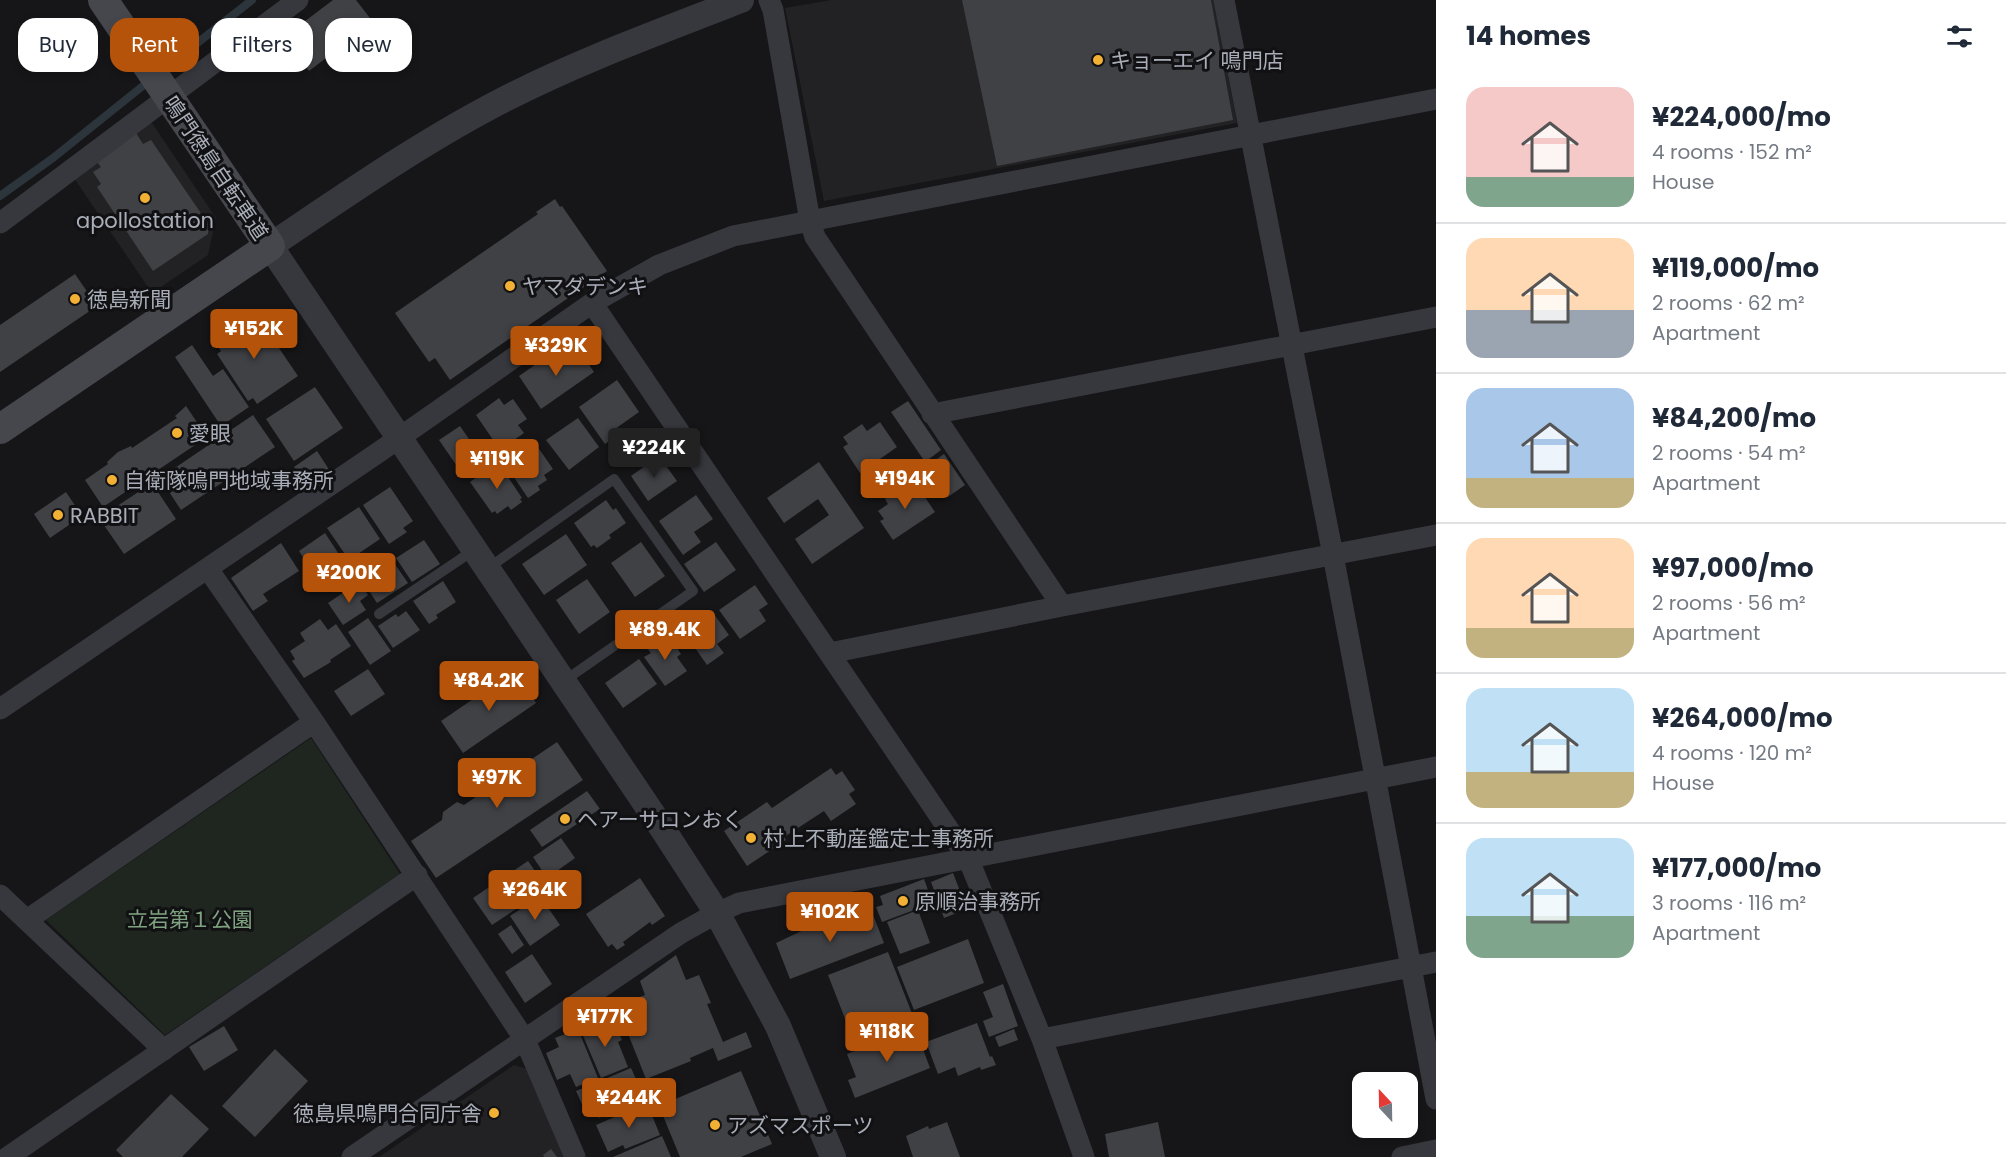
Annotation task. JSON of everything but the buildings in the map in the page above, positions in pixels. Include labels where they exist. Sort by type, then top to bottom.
[{"type":"main road","name":"鳴門徳島自転車道","points":[[103,0],[270,246]]},
{"type":"main road","points":[[0,429],[270,246]]},
{"type":"street","points":[[0,223],[166,95],[298,0]]},
{"type":"street","points":[[741,0],[627,44],[507,98],[407,155],[270,246],[717,913],[778,1026],[833,1157]]},
{"type":"street","points":[[769,0],[773,10],[810,221],[815,237],[1062,606]]},
{"type":"street","points":[[1224,0],[1252,134],[1436,1099]]},
{"type":"street","points":[[0,709],[398,439],[592,303],[659,265],[733,236],[1436,99]]},
{"type":"street","points":[[592,303],[969,858],[1041,1039],[1084,1157]]},
{"type":"street","points":[[932,414],[1436,317]]},
{"type":"street","points":[[830,653],[1062,606],[1436,536]]},
{"type":"street","points":[[208,569],[417,875],[525,1040],[575,1157]]},
{"type":"street","points":[[27,920],[314,722]]},
{"type":"street","points":[[352,1157],[681,933],[739,903],[1436,767]]},
{"type":"street","points":[[8,1157],[417,875]]},
{"type":"street","points":[[0,895],[164,1050]]},
{"type":"street","points":[[1041,1039],[1436,962]]},
{"type":"street","points":[[1402,1157],[1436,1150]]},
{"type":"lane","points":[[379,614],[480,560],[614,479],[693,591],[563,682]]},
{"type":"shaded area","points":[[831,0],[1214,0],[1237,123],[824,201],[785,8]]},
{"type":"shaded area","name":"apollostation","points":[[150,120],[216,218],[208,255],[152,293],[74,178]]},
{"type":"shaded area","name":"徳島県鳴門合同庁舎","points":[[514,1065],[527,1069],[564,1157],[379,1157]]},
{"type":"green space","name":"立岩第１公園","points":[[311,738],[400,874],[165,1035],[46,920]]},
{"type":"waterway","points":[[159,73],[252,0]]},
{"type":"waterway","points":[[0,196],[53,158],[149,81]]},
{"type":"place","name":"キョーエイ 鳴門店","points":[[1098,60]]},
{"type":"place","name":"apollostation","points":[[145,198]]},
{"type":"place","name":"ヤマダデンキ","points":[[510,286]]},
{"type":"place","name":"徳島新聞","points":[[75,299]]},
{"type":"place","name":"愛眼","points":[[177,433]]},
{"type":"place","name":"自衛隊鳴門地域事務所","points":[[112,480]]},
{"type":"place","name":"RABBIT","points":[[58,515]]},
{"type":"place","name":"ヘアーサロンおく","points":[[565,819]]},
{"type":"place","name":"村上不動産鑑定士事務所","points":[[751,838]]},
{"type":"place","name":"原順治事務所","points":[[903,901]]},
{"type":"place","name":"徳島県鳴門合同庁舎","points":[[494,1113]]},
{"type":"place","name":"アズマスポーツ","points":[[715,1125]]}]
